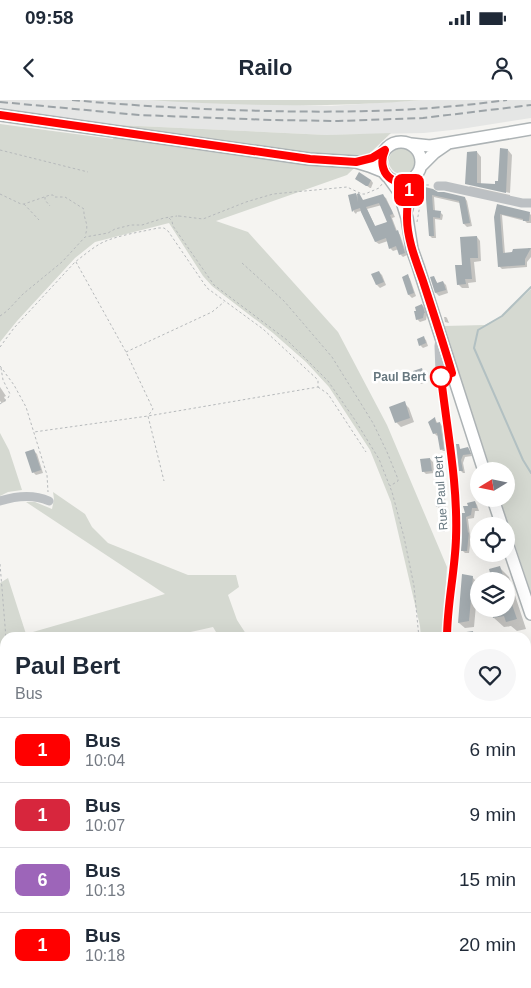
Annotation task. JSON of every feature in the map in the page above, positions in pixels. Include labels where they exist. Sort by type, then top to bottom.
[{"type":"main road","points":[[0,115],[310,159],[356,162],[370,166],[400,192],[407,218],[413,230],[418,266],[481,462]]},
{"type":"main road","points":[[356,162],[372,158],[389,146],[400,142],[430,146],[531,129]]},
{"type":"main road","points":[[421,166],[448,143]]},
{"type":"main road","points":[[411,144],[416,148],[422,160],[419,179]]},
{"type":"main road","points":[[385,150],[381,161],[385,178]]},
{"type":"main road","points":[[385,178],[400,182],[419,179]]},
{"type":"main road","points":[[407,218],[411,184],[419,179]]},
{"type":"main road","points":[[513,562],[531,614]]},
{"type":"street","points":[[438,186],[451,187],[522,203],[531,203]]},
{"type":"street","name":"Rue Paul Bert","points":[[441,336],[439,346],[441,377],[455,488],[456,537],[447,632]]},
{"type":"street","points":[[441,377],[452,373]]},
{"type":"street","points":[[0,501],[29,496],[49,501]]},
{"type":"path","points":[[0,150],[88,172]]},
{"type":"path","points":[[85,237],[108,233],[115,229],[142,225],[164,218],[179,216],[203,219],[246,202],[273,194],[347,187],[365,194],[379,188],[385,178]]},
{"type":"path","points":[[419,179],[438,186]]},
{"type":"path","points":[[413,230],[424,186],[438,186]]},
{"type":"path","points":[[0,194],[21,204],[50,195],[54,198],[65,196],[84,208],[83,215],[88,227],[85,237],[62,262],[0,316]]},
{"type":"path","points":[[45,197],[50,206]]},
{"type":"path","points":[[24,204],[39,220]]},
{"type":"path","points":[[169,218],[214,285],[287,340],[328,381],[379,459],[390,486],[404,537],[414,586],[418,632]]},
{"type":"path","points":[[0,347],[14,328],[75,262],[99,244],[124,236],[164,228],[168,231],[207,288],[263,329],[318,380],[318,387]]},
{"type":"path","points":[[75,262],[126,352],[153,409],[148,416],[164,481]]},
{"type":"path","points":[[242,263],[284,301],[332,357],[373,423],[387,452],[398,479],[398,481],[390,486]]},
{"type":"path","points":[[126,352],[212,312],[224,302]]},
{"type":"path","points":[[0,367],[3,380],[10,394],[0,404]]},
{"type":"path","points":[[0,367],[26,407],[47,475],[49,501]]},
{"type":"path","points":[[34,432],[148,416],[318,387],[328,394],[366,452]]},
{"type":"path","points":[[0,564],[6,632]]},
{"type":"shaded area","points":[[0,100],[149,100],[331,106],[422,100],[531,100],[531,118],[424,133],[327,135],[117,125],[0,110]]},
{"type":"shaded area","points":[[149,100],[422,100],[388,103],[286,105],[217,104]]},
{"type":"shaded area","points":[[0,124],[113,139],[117,125],[327,135],[391,133],[347,175],[216,221],[248,232],[338,332],[387,425],[447,567],[444,632],[421,632],[391,502],[370,450],[329,387],[306,362],[273,333],[212,286],[203,276],[169,223],[95,242],[75,258],[0,342]]},
{"type":"shaded area","points":[[402,148],[411,152],[415,161],[411,170],[402,174],[393,170],[389,161],[393,152]]},
{"type":"shaded area","points":[[531,289],[531,594],[515,545],[515,517],[506,517],[503,508],[515,508],[515,462],[488,462],[444,326],[485,325],[502,316]]},
{"type":"shaded area","points":[[0,433],[9,450],[22,490],[8,492],[0,496]]},
{"type":"shaded area","points":[[53,492],[85,514],[92,527],[108,543],[188,575],[236,575],[239,587],[228,595],[237,620],[245,632],[216,632],[213,627],[191,632],[33,632],[165,594],[26,502],[35,502],[52,509]]},
{"type":"shaded area","points":[[8,578],[25,632],[0,632],[0,583]]},
{"type":"building","points":[[500,148],[508,149],[506,193],[465,184],[467,152],[477,151],[477,183],[495,184],[495,181],[498,181]]},
{"type":"building","points":[[359,172],[371,180],[368,186],[355,179]]},
{"type":"building","points":[[425,187],[438,192],[465,197],[470,223],[463,224],[459,201],[432,195],[433,210],[441,211],[440,218],[433,217],[434,236],[429,236]]},
{"type":"building","points":[[356,193],[358,202],[357,194],[359,193],[363,200],[383,194],[392,211],[393,214],[390,215],[396,231],[398,230],[405,253],[399,255],[396,246],[389,249],[386,238],[375,242],[360,208],[352,212],[348,195]],"holes":[[[379,203],[387,222],[375,226],[366,207]]]},
{"type":"building","points":[[497,204],[530,212],[529,221],[500,214],[503,253],[512,252],[513,249],[531,248],[525,259],[525,265],[498,267],[494,217]]},
{"type":"building","points":[[477,236],[478,258],[470,258],[472,279],[465,279],[466,284],[457,285],[455,265],[462,265],[460,237]]},
{"type":"building","points":[[379,271],[384,282],[376,285],[371,274]]},
{"type":"building","points":[[408,274],[414,293],[408,295],[402,277]]},
{"type":"building","points":[[434,276],[437,283],[443,281],[446,290],[435,293],[430,277]]},
{"type":"building","points":[[422,304],[425,313],[423,318],[416,320],[415,307]]},
{"type":"building","points":[[424,336],[426,343],[419,346],[417,339]]},
{"type":"building","points":[[422,368],[425,379],[417,382],[413,371]]},
{"type":"building","points":[[405,401],[410,418],[395,423],[389,407]]},
{"type":"building","points":[[435,417],[436,423],[440,422],[444,449],[440,450],[437,433],[433,434],[428,422]]},
{"type":"building","points":[[456,444],[459,444],[460,449],[468,447],[471,454],[463,455],[461,460],[463,471],[459,471]]},
{"type":"building","points":[[34,449],[41,470],[32,473],[25,452]]},
{"type":"building","points":[[430,458],[432,471],[422,472],[420,459]]},
{"type":"building","points":[[443,493],[444,506],[436,507],[435,500],[437,499],[437,494]]},
{"type":"building","points":[[470,502],[470,508],[472,508],[471,515],[466,517],[469,532],[467,551],[461,551],[462,513],[465,513],[463,506],[468,506],[467,503]]},
{"type":"building","points":[[500,566],[502,572],[490,572],[489,569]]},
{"type":"building","points":[[462,574],[470,575],[470,610],[469,621],[458,623]]},
{"type":"building","points":[[515,613],[517,619],[506,622],[504,617],[515,617]]},
{"type":"waterway","points":[[531,287],[502,316],[478,330],[474,348],[523,460],[531,473]]},
{"type":"railway","points":[[72,100],[211,109],[335,112],[403,110],[507,100]]},
{"type":"railway","points":[[0,102],[139,115],[338,121],[423,118],[531,105]]},
{"type":"bus line","name":"1","points":[[0,115],[310,159],[356,162],[372,158],[385,150],[381,161],[384,172],[389,178],[405,182],[415,177],[409,191],[407,218],[412,249],[452,373],[441,377],[455,488],[456,537],[447,632]]},
{"type":"place","name":"Paul Bert","points":[[441,377]]}]
